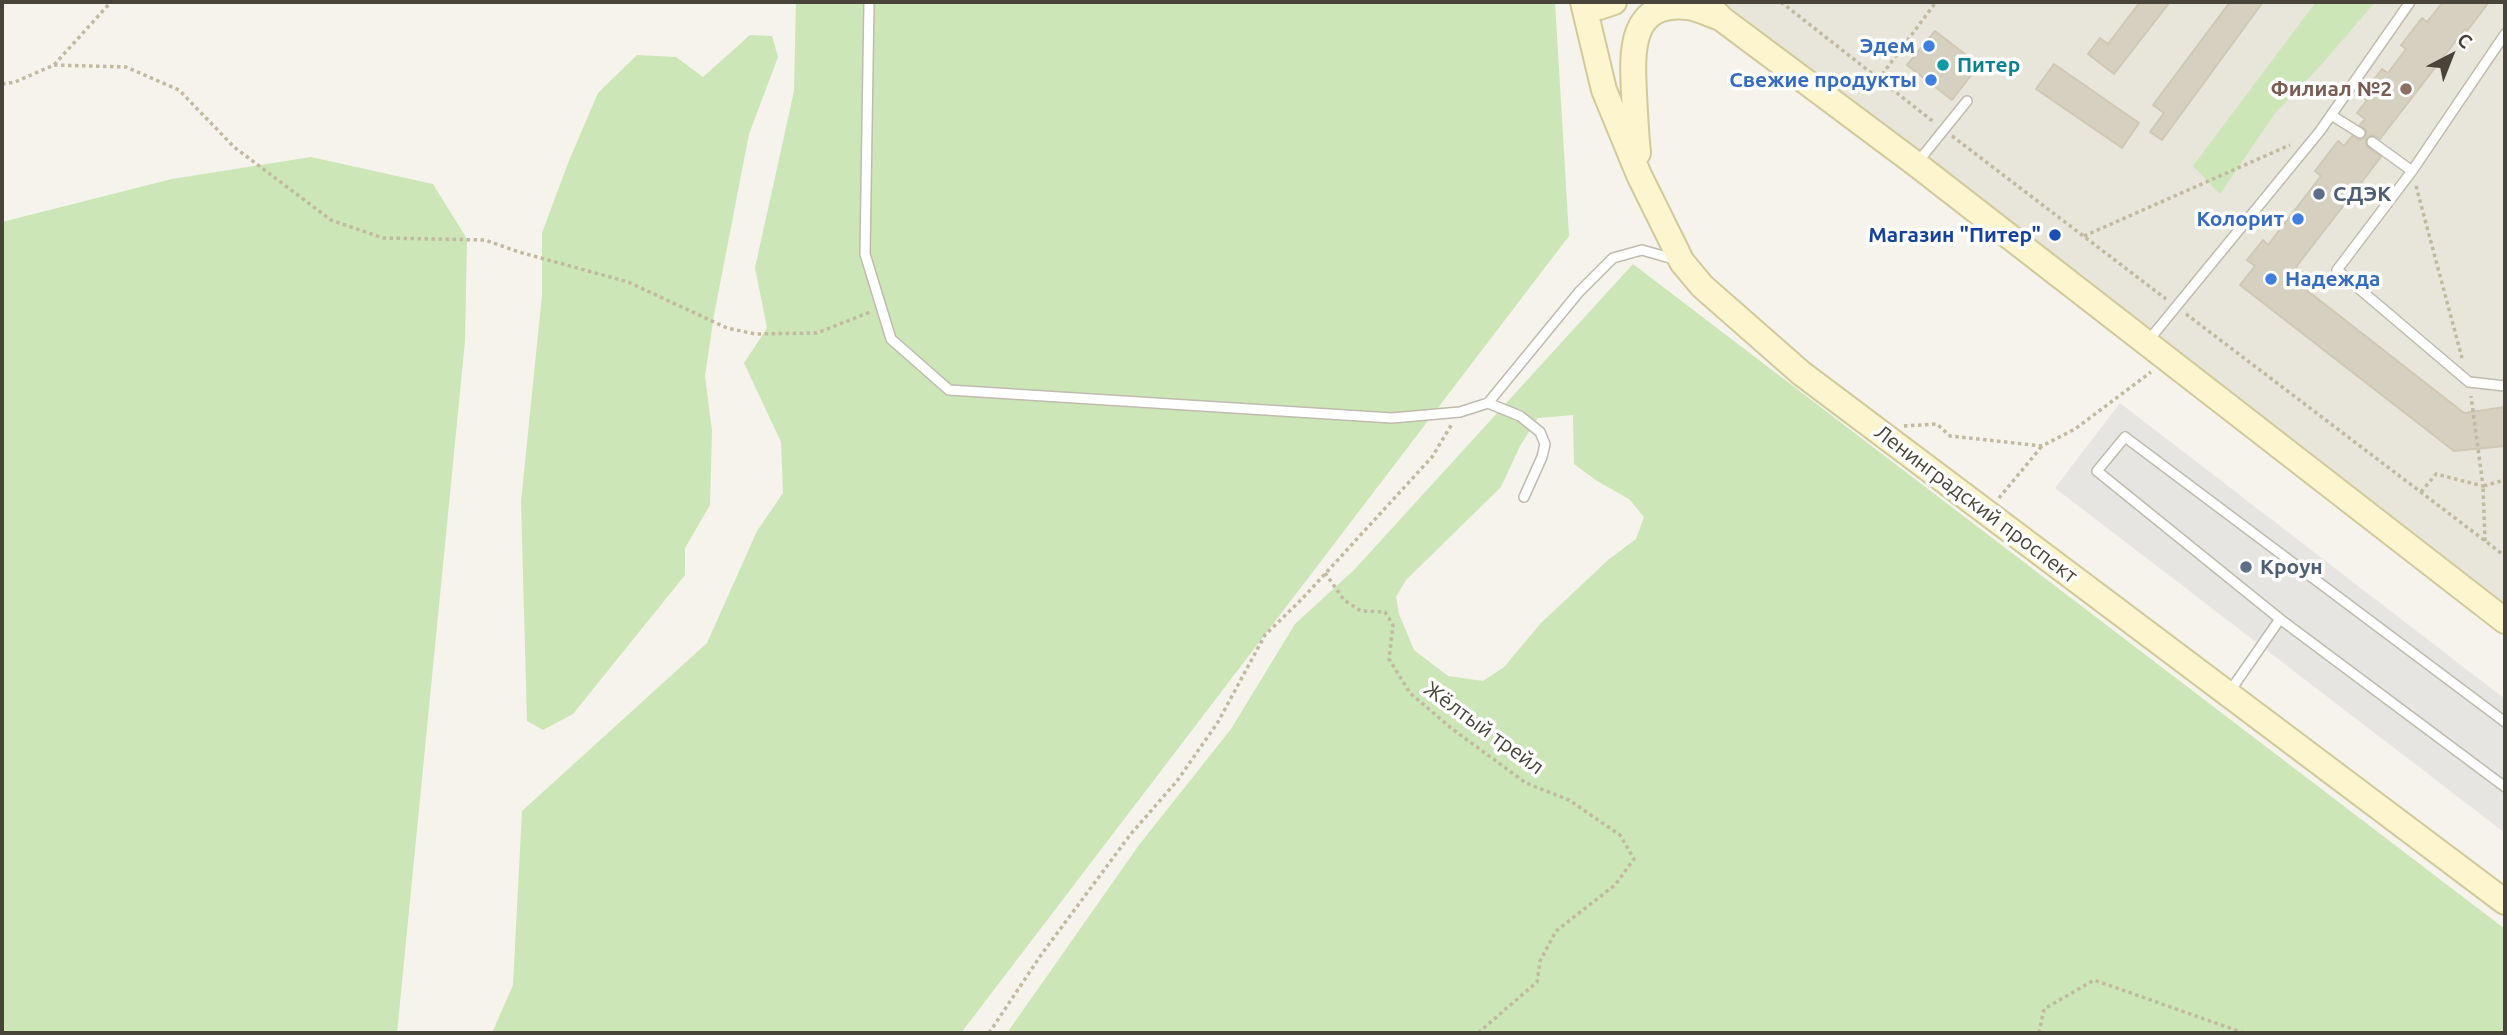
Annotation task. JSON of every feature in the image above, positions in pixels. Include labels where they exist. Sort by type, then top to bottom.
[{"type":"main road","points":[[1584,5],[1599,7],[1614,2]]},
{"type":"main road","name":"Ленинградский проспект","points":[[1584,5],[1604,90],[1639,175],[1682,262],[1702,285],[1801,373],[2505,902]]},
{"type":"main road","points":[[1639,175],[1632,52],[1638,28],[1650,15],[1668,7],[1713,10],[2147,342],[2505,621]]},
{"type":"lane","points":[[869,2],[864,254],[891,339],[949,390],[1392,418],[1460,412],[1488,404],[1579,292],[1614,258],[1642,250],[1682,262]]},
{"type":"lane","points":[[2147,342],[2320,131],[2410,2]]},
{"type":"lane","points":[[2505,34],[2412,171],[2337,270],[2469,382],[2505,386]]},
{"type":"lane","points":[[1916,164],[1967,101]]},
{"type":"lane","points":[[2331,115],[2360,133]]},
{"type":"lane","points":[[2372,142],[2412,171]]},
{"type":"lane","points":[[1488,404],[1520,416],[1540,432],[1545,444],[1524,496]]},
{"type":"lane","points":[[2505,722],[2125,438],[2097,471],[2280,619],[2505,787]]},
{"type":"lane","points":[[2229,693],[2280,619]]},
{"type":"path","points":[[1878,80],[1936,2]]},
{"type":"path","points":[[2,84],[15,82],[54,65],[110,3]]},
{"type":"path","points":[[54,65],[126,67],[180,90],[234,147],[331,220],[383,239],[485,240],[628,282],[727,328],[755,334],[817,334],[881,308]]},
{"type":"path","points":[[2320,131],[2084,236],[2505,556]]},
{"type":"path","points":[[1988,512],[2042,446],[2075,429],[2168,359]]},
{"type":"path","points":[[989,1033],[1049,944],[1130,835],[1177,781],[1219,722],[1265,635],[1432,457],[1460,412]]},
{"type":"path","points":[[1883,434],[1910,425],[1937,424],[1950,436],[2042,446]]},
{"type":"path","points":[[2485,541],[2483,486],[2505,481]]},
{"type":"path","name":"Жёлтый трейл","points":[[1325,573],[1343,600],[1361,611],[1385,612],[1393,625],[1389,659],[1410,693],[1451,728],[1526,783],[1569,800],[1620,835],[1634,859],[1615,885],[1556,930],[1540,961],[1537,982],[1478,1033]]},
{"type":"path","points":[[2039,1033],[2044,1009],[2094,980],[2244,1033]]},
{"type":"shaded area","points":[[1724,2],[2505,2],[2505,605],[2122,313]]},
{"type":"shaded area","name":"Кроун","points":[[2120,403],[2505,699],[2505,833],[2055,488]]},
{"type":"green space","points":[[796,2],[1555,2],[1569,236],[961,1033],[492,1033],[513,985],[522,811],[707,643],[757,531],[783,493],[781,442],[744,363],[767,328],[755,268],[794,91]]},
{"type":"green space","points":[[2316,2],[2375,2],[2275,113],[2220,194],[2193,166]]},
{"type":"green space","points":[[750,35],[772,36],[778,57],[749,134],[714,315],[705,376],[712,431],[710,505],[685,548],[685,575],[573,714],[543,730],[527,721],[521,502],[542,295],[542,233],[598,93],[637,55],[676,57],[703,77]]},
{"type":"green space","points":[[311,157],[433,184],[467,239],[465,341],[397,1033],[2,1033],[2,222],[172,179]]},
{"type":"green space","points":[[1633,264],[2505,929],[2505,1033],[1007,1033],[1139,845],[1231,729],[1295,624],[1354,570]],"holes":[[[1573,415],[1574,464],[1629,499],[1644,517],[1636,539],[1608,560],[1541,623],[1504,667],[1483,681],[1448,676],[1414,650],[1399,614],[1396,597],[1406,580],[1501,487],[1520,446],[1538,418]]]},
{"type":"building","points":[[2140,2],[2170,2],[2114,74],[2088,54],[2100,38],[2108,44]]},
{"type":"building","points":[[2230,2],[2263,2],[2162,140],[2150,132],[2164,113],[2153,105]]},
{"type":"building","points":[[2443,2],[2489,2],[2380,139],[2372,135],[2366,138],[2366,145],[2381,157],[2296,267],[2302,272],[2295,281],[2464,413],[2505,407],[2505,446],[2454,451],[2240,285],[2255,266],[2247,260],[2263,240],[2268,245],[2321,176],[2315,171],[2338,141],[2344,146],[2352,136],[2359,140],[2366,137],[2366,130],[2360,125],[2365,119],[2357,113],[2367,100],[2361,96],[2382,69],[2388,73],[2406,49],[2401,45],[2422,18],[2427,22]]},
{"type":"building","name":"Питер","points":[[1935,31],[1979,65],[1952,100],[1907,65]]},
{"type":"building","points":[[2054,64],[2139,123],[2122,148],[2036,89]]},
{"type":"place","name":"Эдем","points":[[1929,46]]},
{"type":"place","name":"Питер","points":[[1943,65]]},
{"type":"place","name":"Свежие продукты","points":[[1931,80]]},
{"type":"place","name":"Филиал №2","points":[[2406,89]]},
{"type":"place","name":"СДЭК","points":[[2319,194]]},
{"type":"place","name":"Колорит","points":[[2298,219]]},
{"type":"place","name":"Магазин \"Питер\"","points":[[2055,235]]},
{"type":"place","name":"Надежда","points":[[2271,279]]},
{"type":"place","name":"Кроун","points":[[2246,567]]}]
